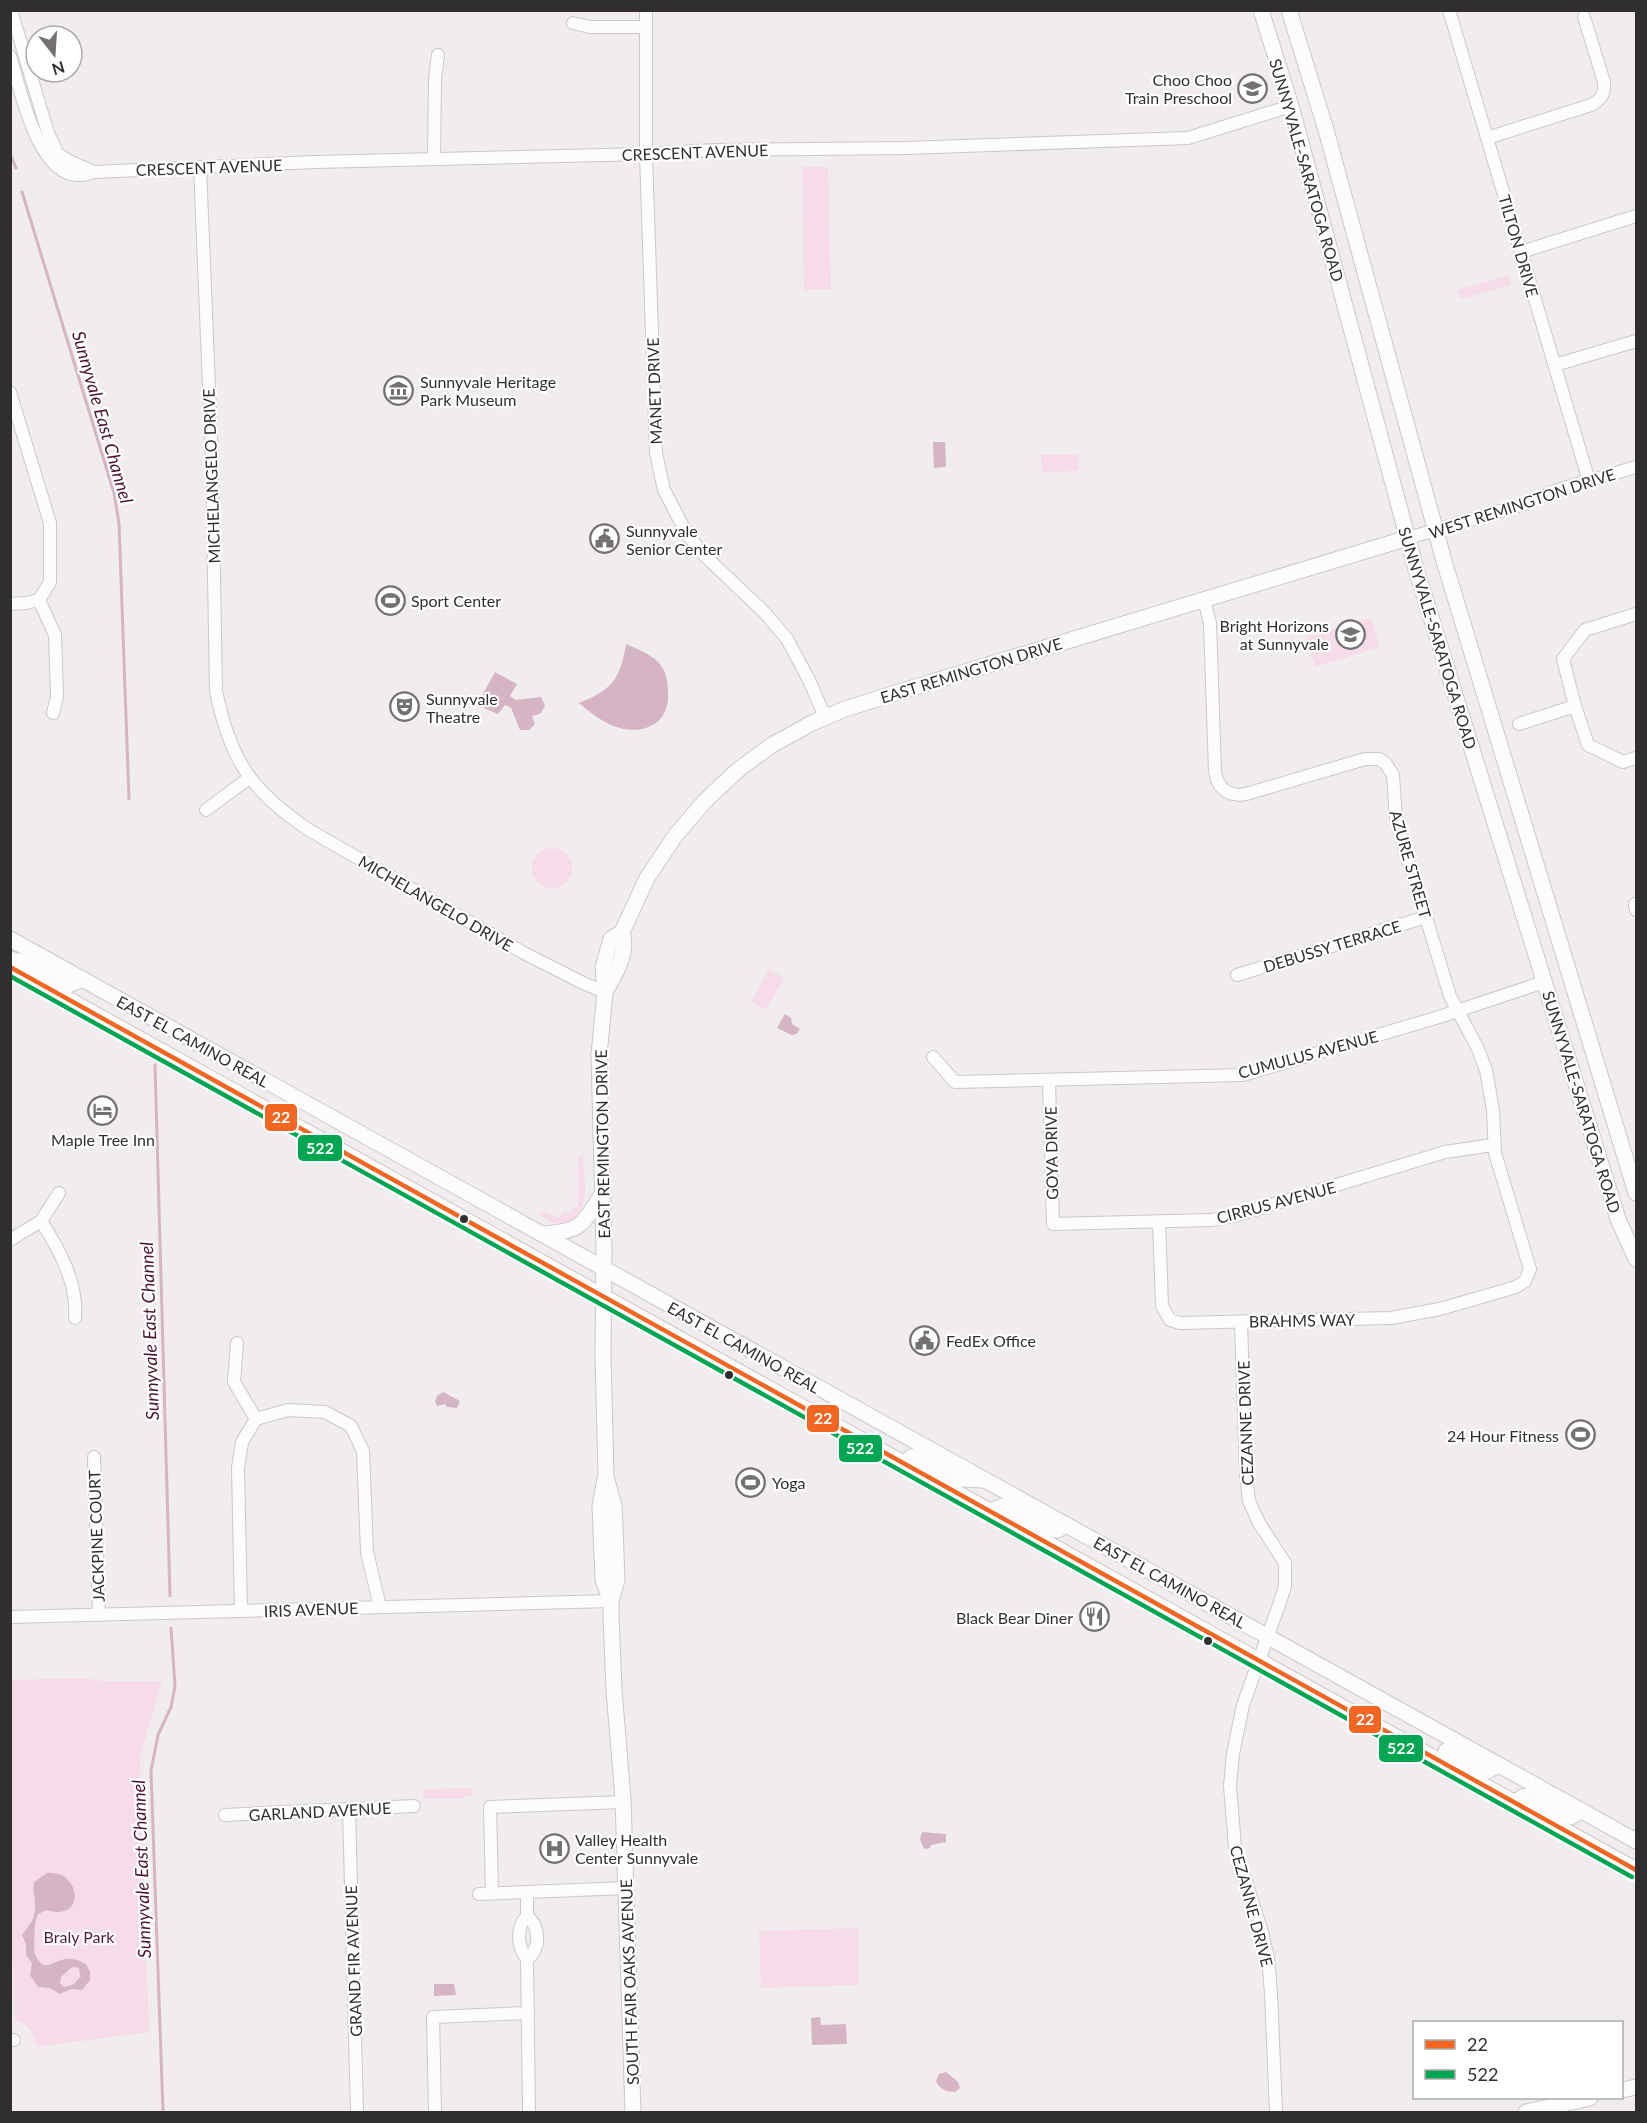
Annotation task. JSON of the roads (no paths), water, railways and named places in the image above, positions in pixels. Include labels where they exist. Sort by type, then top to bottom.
[{"type":"main road","name":"SUNNYVALE-SARATOGA ROAD","points":[[1260,10],[1291,106],[1433,624],[1618,1220],[1636,1259]]},
{"type":"main road","name":"SUNNYVALE-SARATOGA ROAD","points":[[1289,10],[1326,130],[1469,647],[1636,1193]]},
{"type":"main road","name":"EAST REMINGTON DRIVE","points":[[604,1297],[598,1055],[604,992],[617,971],[626,943],[622,932],[647,878],[675,836],[722,784],[757,755],[792,733],[825,717],[902,691],[1408,538]]},
{"type":"main road","name":"EAST EL CAMINO REAL","points":[[10,939],[1636,1841]]},
{"type":"main road","points":[[10,959],[22,962],[68,985],[83,979]]},
{"type":"main road","name":"EAST EL CAMINO REAL","points":[[10,967],[1413,1744],[1636,1870]]},
{"type":"main road","points":[[86,1010],[93,1003],[133,1008]]},
{"type":"main road","points":[[544,1234],[567,1232],[577,1227],[586,1219],[602,1194]]},
{"type":"main road","name":"SOUTH FAIR OAKS AVENUE","points":[[604,1297],[606,1474],[600,1506],[602,1570],[603,1580],[611,1601],[614,1690],[623,1802],[633,2112]]},
{"type":"main road","points":[[906,1464],[911,1457],[918,1456],[961,1479],[986,1480]]},
{"type":"main road","points":[[991,1511],[1003,1506],[1048,1529],[1058,1530],[1065,1524]]},
{"type":"main road","points":[[1413,1744],[1427,1741],[1485,1772],[1499,1765]]},
{"type":"main road","points":[[1517,1803],[1522,1797],[1531,1796],[1570,1817],[1581,1810]]},
{"type":"main road","points":[[1526,2112],[1581,2099]]},
{"type":"street","points":[[11,10],[55,158]]},
{"type":"street","name":"MANET DRIVE","points":[[646,10],[646,154],[656,453],[664,490],[687,534],[704,555],[750,597],[787,639],[809,680],[825,717]]},
{"type":"street","name":"TILTON DRIVE","points":[[1449,10],[1589,481]]},
{"type":"street","points":[[1487,138],[1591,105],[1600,99],[1605,91],[1604,82],[1584,17]]},
{"type":"street","points":[[573,23],[590,27],[646,27]]},
{"type":"street","points":[[434,159],[435,79],[438,55]]},
{"type":"street","points":[[10,56],[34,133],[41,147],[55,158]]},
{"type":"street","name":"CRESCENT AVENUE","points":[[55,158],[94,172],[715,150],[907,148],[1188,138],[1291,106]]},
{"type":"street","name":"MICHELANGELO DRIVE","points":[[200,168],[212,459],[216,691],[223,723],[234,753],[249,778],[280,811],[309,830],[522,952],[604,992]]},
{"type":"street","points":[[1521,252],[1636,216]]},
{"type":"street","points":[[1555,365],[1636,341]]},
{"type":"street","points":[[10,392],[50,523],[50,582],[39,600],[10,604]]},
{"type":"street","name":"WEST REMINGTON DRIVE","points":[[1408,538],[1528,503],[1554,491],[1636,467]]},
{"type":"street","points":[[39,600],[55,635],[57,698],[52,713]]},
{"type":"street","name":"AZURE STREET","points":[[1204,600],[1210,623],[1215,771],[1220,786],[1227,793],[1246,794],[1365,759],[1379,759],[1386,764],[1393,776],[1396,819],[1450,996],[1478,1049],[1486,1070],[1493,1110],[1493,1145],[1529,1263],[1528,1277]]},
{"type":"street","points":[[1636,614],[1584,630],[1563,659],[1588,745],[1623,762],[1636,758]]},
{"type":"street","points":[[1519,724],[1575,706]]},
{"type":"street","points":[[206,810],[249,778]]},
{"type":"street","name":"DEBUSSY TERRACE","points":[[1237,975],[1426,917]]},
{"type":"street","name":"CUMULUS AVENUE","points":[[933,1057],[955,1082],[1243,1075],[1544,982]]},
{"type":"street","name":"GOYA DRIVE","points":[[1049,1081],[1053,1224]]},
{"type":"street","name":"CIRRUS AVENUE","points":[[1053,1224],[1212,1220],[1238,1215],[1445,1152],[1493,1145]]},
{"type":"street","points":[[10,1240],[41,1221],[59,1194]]},
{"type":"street","points":[[41,1221],[60,1251],[76,1303],[75,1318]]},
{"type":"street","name":"BRAHMS WAY","points":[[1159,1222],[1162,1306],[1170,1320],[1180,1323],[1391,1318],[1416,1314],[1516,1287],[1528,1277]]},
{"type":"street","name":"CEZANNE DRIVE","points":[[1241,1322],[1246,1475],[1249,1501],[1259,1523],[1282,1557],[1286,1570],[1285,1586],[1246,1696],[1233,1754],[1230,1786],[1237,1858],[1262,1932],[1268,1958],[1276,2112]]},
{"type":"street","points":[[237,1343],[234,1382],[256,1419]]},
{"type":"street","points":[[241,1611],[238,1468],[242,1442],[256,1419],[288,1410],[325,1412],[351,1426],[363,1451],[367,1552],[380,1607]]},
{"type":"street","name":"JACKPINE COURT","points":[[94,1457],[99,1615]]},
{"type":"street","name":"IRIS AVENUE","points":[[10,1617],[611,1601]]},
{"type":"street","points":[[623,1802],[490,1807],[485,1894],[626,1888]]},
{"type":"street","name":"GARLAND AVENUE","points":[[225,1815],[414,1806]]},
{"type":"street","name":"GRAND FIR AVENUE","points":[[349,1809],[357,2112]]},
{"type":"street","points":[[527,1892],[527,1916],[522,1922],[520,1936],[521,1949],[527,1959],[529,2112]]},
{"type":"street","points":[[435,2112],[433,2017],[528,2013]]},
{"type":"waterway","name":"Sunnyvale East Channel","points":[[10,154],[16,168]]},
{"type":"waterway","name":"Sunnyvale East Channel","points":[[22,192],[114,493],[119,523],[129,799]]},
{"type":"waterway","name":"Sunnyvale East Channel","points":[[155,1065],[170,1596]]},
{"type":"waterway","name":"Sunnyvale East Channel","points":[[163,2112],[151,1771],[158,1735],[171,1707],[175,1686],[171,1628]]},
{"type":"place","name":"Choo Choo Train Preschool","points":[[1253,88]]},
{"type":"place","name":"Sunnyvale Heritage Park Museum","points":[[399,390]]},
{"type":"place","name":"Sunnyvale Senior Center","points":[[605,539]]},
{"type":"place","name":"Sport Center","points":[[390,600]]},
{"type":"place","name":"Bright Horizons at Sunnyvale","points":[[1350,634]]},
{"type":"place","name":"Sunnyvale Theatre","points":[[405,707]]},
{"type":"place","name":"Maple Tree Inn","points":[[103,1111]]},
{"type":"place","name":"FedEx Office","points":[[925,1340]]},
{"type":"place","name":"24 Hour Fitness","points":[[1580,1435]]},
{"type":"place","name":"Yoga","points":[[751,1482]]},
{"type":"place","name":"Black Bear Diner","points":[[1094,1617]]},
{"type":"place","name":"Valley Health Center Sunnyvale","points":[[554,1848]]},
{"type":"park label","name":"Braly Park","points":[[79,1936]]}]
